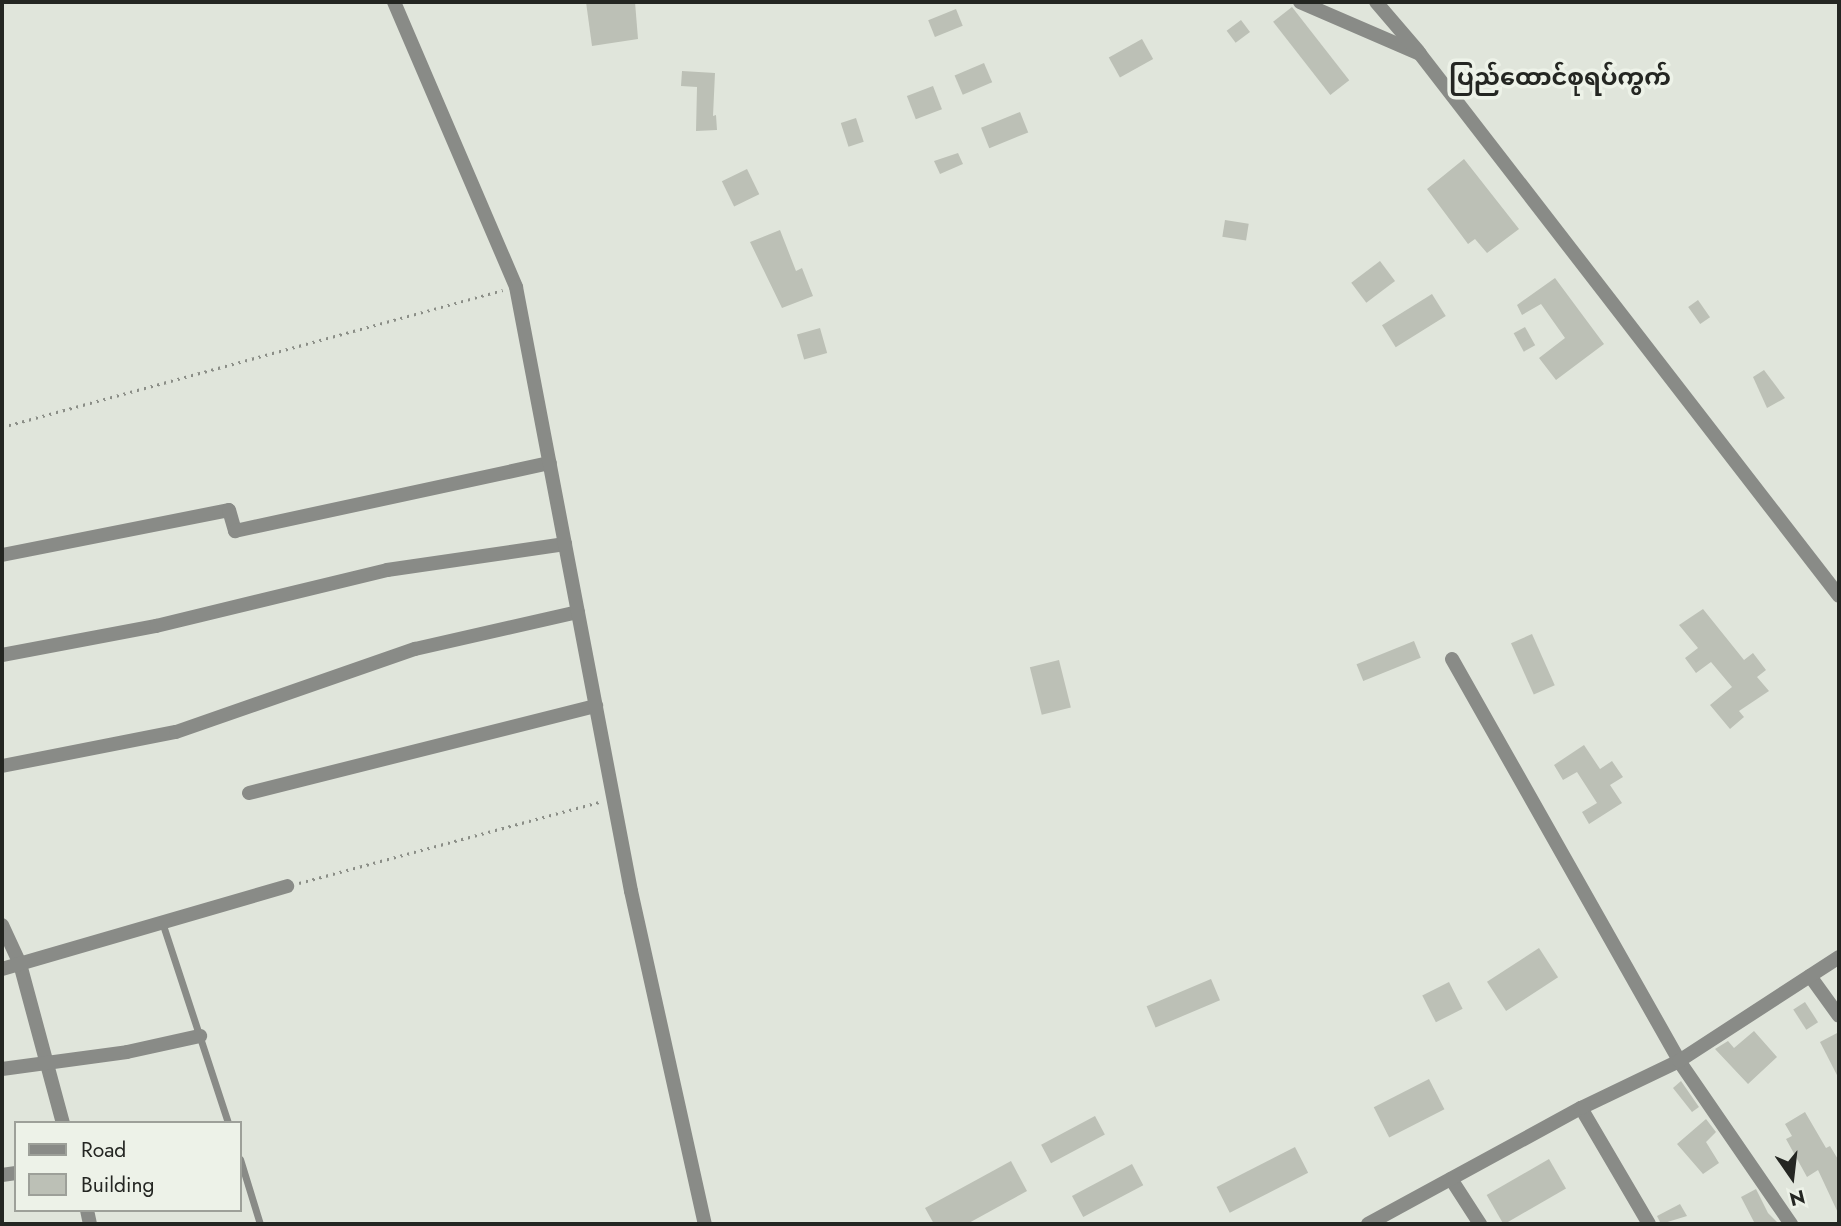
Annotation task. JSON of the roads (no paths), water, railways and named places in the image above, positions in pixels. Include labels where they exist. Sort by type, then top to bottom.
[{"type":"street","points":[[394,2],[516,287],[614,799],[705,1224]]},
{"type":"street","points":[[1300,2],[1420,54]]},
{"type":"street","points":[[1376,2],[1420,54],[1839,596]]},
{"type":"street","points":[[2,555],[229,510],[235,531],[550,463]]},
{"type":"street","points":[[2,655],[156,626],[387,570],[565,544]]},
{"type":"street","points":[[2,766],[176,732],[415,649],[578,612]]},
{"type":"street","points":[[1452,659],[1679,1061],[1791,1224]]},
{"type":"street","points":[[249,793],[596,706]]},
{"type":"street","points":[[2,969],[163,925],[287,886]]},
{"type":"street","points":[[2,925],[20,964],[62,1121]]},
{"type":"street","points":[[1368,1224],[1581,1108],[1679,1061],[1839,957]]},
{"type":"street","points":[[1810,976],[1839,1016]]},
{"type":"street","points":[[2,1069],[127,1052],[200,1036]]},
{"type":"street","points":[[1581,1108],[1649,1224]]},
{"type":"street","points":[[1451,1179],[1480,1224]]},
{"type":"lane","points":[[163,925],[227,1121]]},
{"type":"lane","points":[[242,1166],[260,1224]]},
{"type":"district","name":"ပြည်ထောင်စုရပ်ကွက်","points":[[1560,77]]}]
